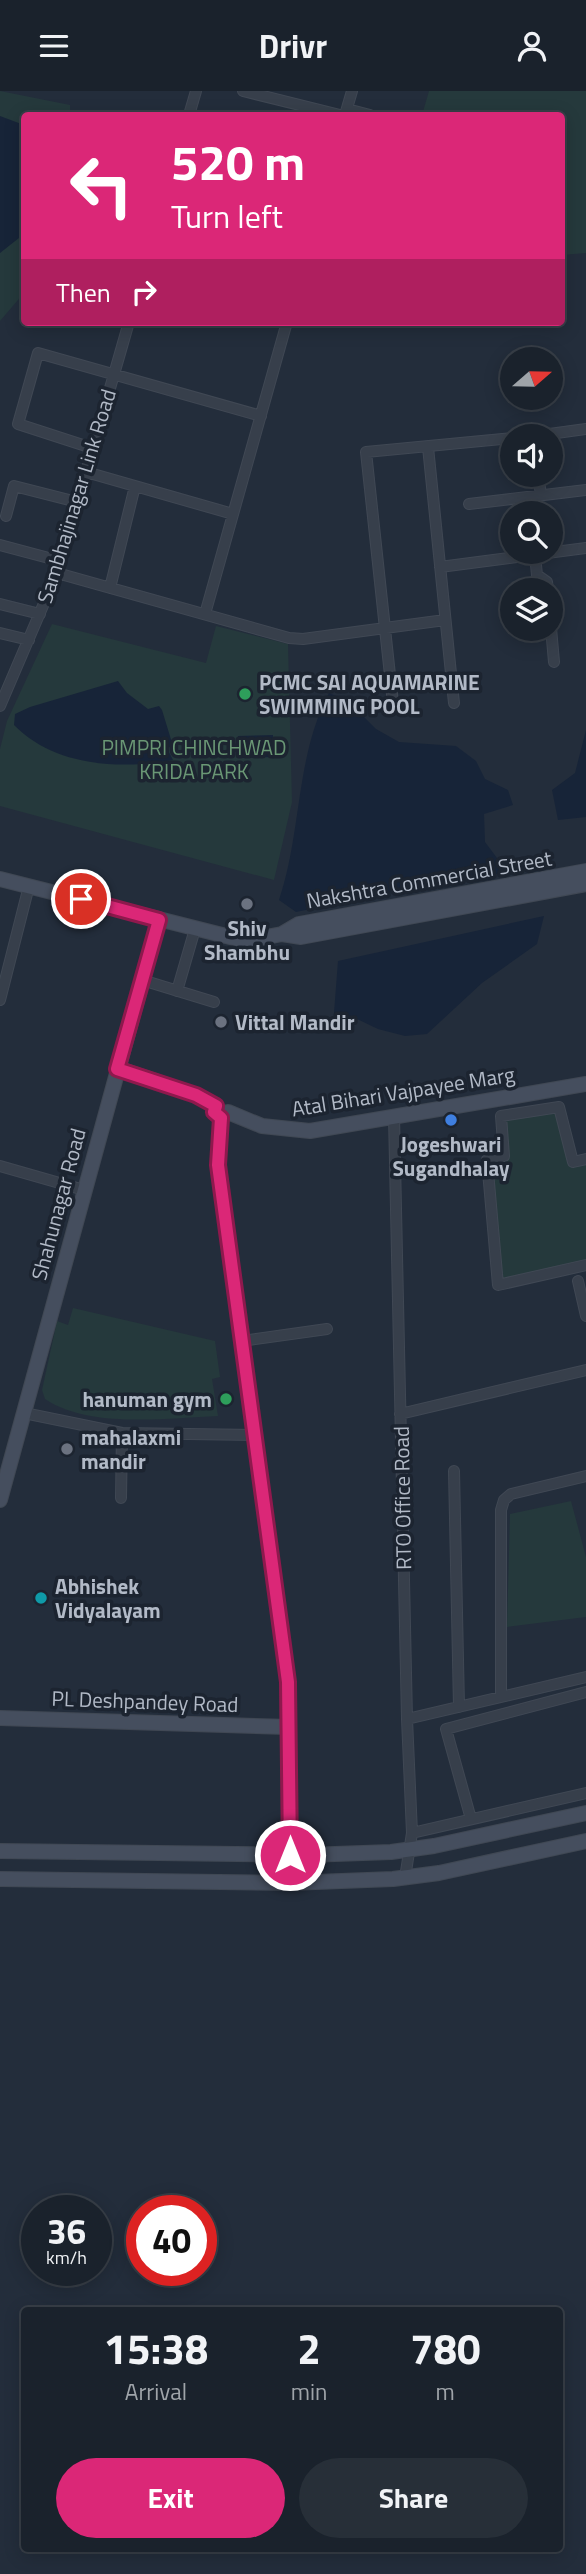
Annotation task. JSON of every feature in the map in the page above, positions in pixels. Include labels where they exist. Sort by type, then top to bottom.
[{"type":"street","points":[[190,112],[196,91]]},
{"type":"street","points":[[243,91],[339,112]]},
{"type":"street","points":[[344,112],[352,91]]},
{"type":"street","name":"Sambhajinagar Link Road","points":[[0,706],[59,567],[128,326]]},
{"type":"street","points":[[205,614],[286,326]]},
{"type":"street","points":[[92,448],[18,424],[38,353],[261,416]]},
{"type":"street","points":[[563,432],[586,429]]},
{"type":"street","points":[[393,703],[366,452],[500,439]]},
{"type":"street","points":[[428,447],[454,703]]},
{"type":"street","points":[[86,472],[233,514]]},
{"type":"street","points":[[6,516],[14,486],[77,502]]},
{"type":"street","points":[[110,588],[135,486]]},
{"type":"street","points":[[540,487],[541,495]]},
{"type":"street","points":[[468,504],[586,490]]},
{"type":"street","points":[[0,545],[110,588],[289,638],[445,620]]},
{"type":"street","points":[[563,551],[586,548]]},
{"type":"street","points":[[440,567],[500,559]]},
{"type":"street","points":[[0,604],[40,614]]},
{"type":"street","points":[[0,633],[29,640]]},
{"type":"street","points":[[552,641],[554,662]]},
{"type":"street","name":"Nakshtra Commercial Street","points":[[282,935],[299,924],[586,871]]},
{"type":"street","name":"Nakshtra Commercial Street","points":[[0,879],[246,941],[282,935],[301,937],[586,884]]},
{"type":"street","points":[[0,1000],[29,886]]},
{"type":"street","name":"Shahunagar Road","points":[[0,1496],[159,920]]},
{"type":"street","points":[[177,991],[195,929]]},
{"type":"street","points":[[142,979],[214,1002]]},
{"type":"street","name":"Atal Bihari Vajpayee Marg","points":[[117,1069],[196,1095],[222,1112],[262,1126],[287,1131],[310,1131],[586,1084]]},
{"type":"street","points":[[586,1159],[573,1162],[559,1107],[501,1116],[504,1156],[487,1160],[498,1285],[586,1265]]},
{"type":"street","points":[[222,1112],[218,1165],[288,1682],[290,1855]]},
{"type":"street","name":"RTO Office Road","points":[[394,1117],[407,1719],[412,1833],[405,1878]]},
{"type":"street","points":[[0,1166],[84,1190]]},
{"type":"street","points":[[578,1281],[586,1316]]},
{"type":"street","points":[[242,1341],[327,1329]]},
{"type":"street","points":[[400,1414],[586,1370]]},
{"type":"street","points":[[24,1413],[122,1433],[255,1435]]},
{"type":"street","points":[[121,1498],[122,1433]]},
{"type":"street","points":[[454,1471],[459,1707]]},
{"type":"street","points":[[501,1697],[501,1510],[504,1500],[512,1494],[586,1476]]},
{"type":"street","points":[[407,1719],[586,1677]]},
{"type":"street","points":[[471,1819],[446,1729],[586,1692]]},
{"type":"street","name":"PL Deshpandey Road","points":[[0,1718],[289,1727]]},
{"type":"street","points":[[412,1833],[586,1793]]},
{"type":"street","points":[[0,1851],[290,1855],[411,1850],[586,1813]]},
{"type":"street","points":[[0,1879],[308,1883],[405,1878],[586,1841]]},
{"type":"green space","points":[[0,91],[70,105],[70,112],[21,112],[21,296],[0,321]]},
{"type":"green space","points":[[429,91],[586,91],[586,253],[565,255],[565,112],[423,112]]},
{"type":"green space","name":"PIMPRI CHINCHWAD KRIDA PARK","points":[[52,624],[206,663],[216,626],[288,644],[292,802],[274,880],[0,806],[0,749],[7,721]]},
{"type":"green space","points":[[558,1112],[568,1162],[586,1159],[586,1265],[498,1285],[487,1160],[504,1156],[497,1121]]},
{"type":"green space","points":[[73,1308],[215,1341],[220,1377],[212,1379],[218,1416],[129,1420],[106,1418],[84,1415],[45,1399],[42,1390],[57,1321],[68,1325]]},
{"type":"green space","points":[[571,1501],[586,1557],[586,1617],[507,1627],[510,1514]]},
{"type":"water","points":[[0,116],[21,124],[21,236],[0,253]]},
{"type":"water","points":[[118,681],[127,693],[148,709],[159,706],[162,710],[173,746],[167,748],[173,760],[131,765],[88,762],[48,749],[30,739],[14,725],[15,714],[30,707]]},
{"type":"water","points":[[329,693],[348,701],[376,729],[399,742],[456,746],[476,761],[485,779],[508,790],[513,805],[484,814],[485,842],[500,862],[500,874],[474,875],[296,912],[279,900],[292,848],[310,743]]},
{"type":"water","points":[[586,730],[586,817],[558,820],[552,790],[575,773]]},
{"type":"water","points":[[273,735],[274,757],[238,758],[238,736]]},
{"type":"water","points":[[544,916],[537,944],[482,983],[427,1034],[405,1036],[378,1029],[357,1019],[333,1026],[338,961]]},
{"type":"place","name":"PCMC SAI AQUAMARINE SWIMMING POOL","points":[[245,694]]},
{"type":"place","name":"Shiv Shambhu","points":[[247,904]]},
{"type":"place","name":"Vittal Mandir","points":[[221,1022]]},
{"type":"place","name":"Jogeshwari Sugandhalay","points":[[451,1120]]},
{"type":"place","name":"hanuman gym","points":[[226,1399]]},
{"type":"place","name":"mahalaxmi mandir","points":[[67,1449]]},
{"type":"place","name":"Abhishek Vidyalayam","points":[[41,1598]]},
{"type":"route","points":[[81,899],[159,920],[117,1069],[196,1095],[216,1106],[214,1112],[221,1118],[218,1165],[288,1682],[290,1855]]}]
